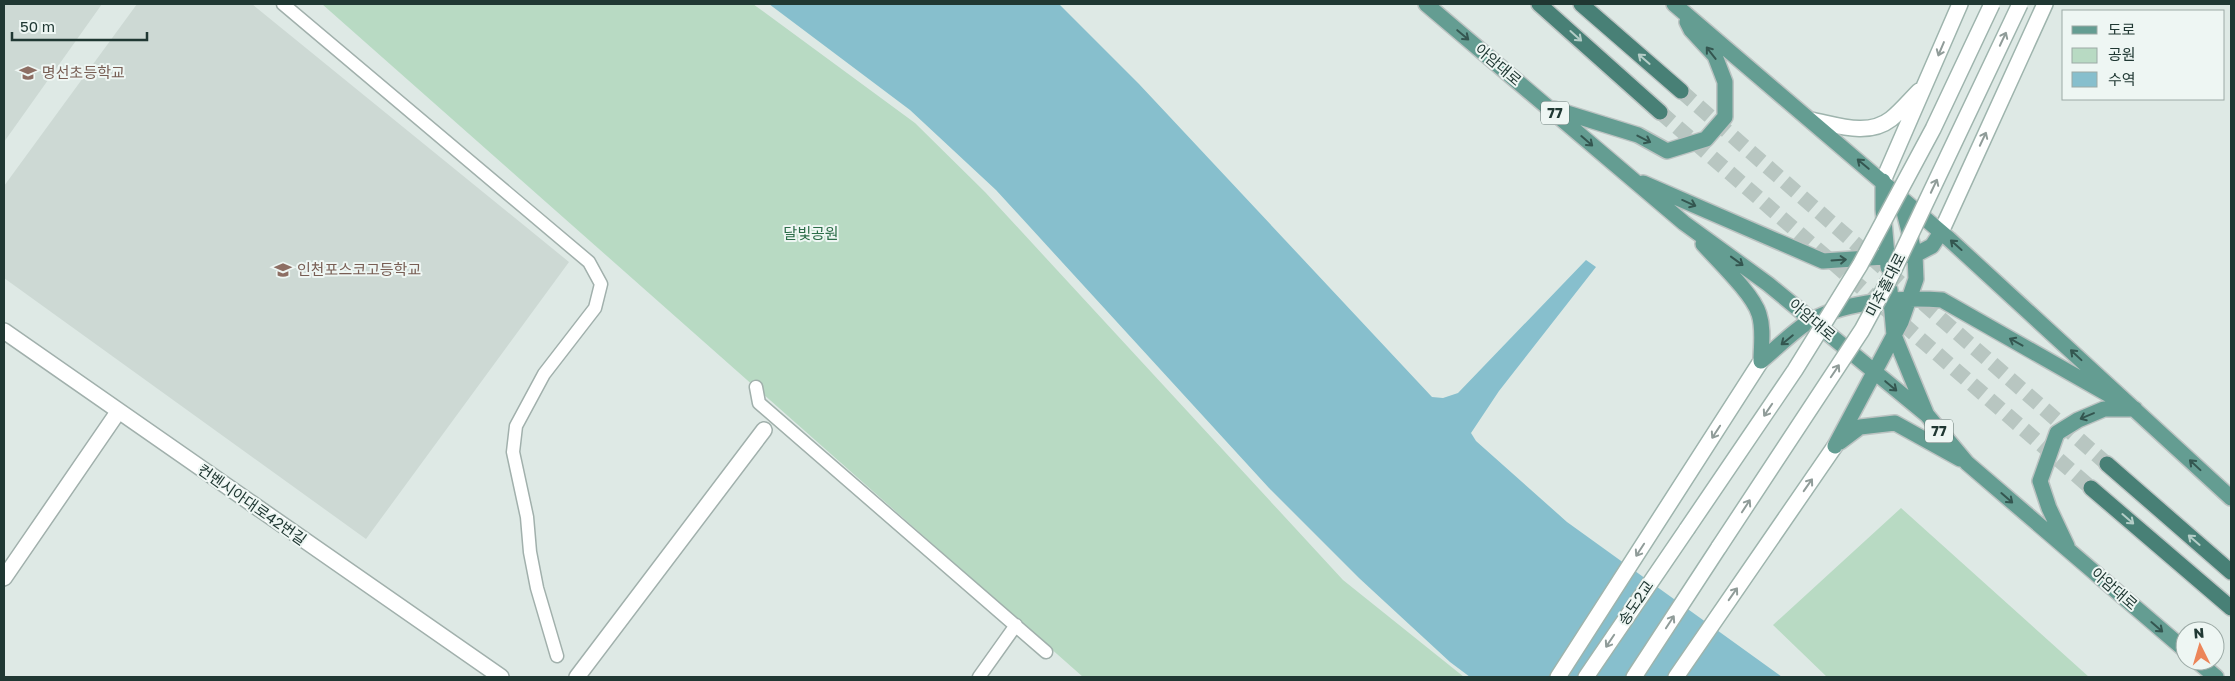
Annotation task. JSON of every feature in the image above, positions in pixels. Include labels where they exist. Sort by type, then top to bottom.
[{"type":"highway","points":[[1536,4],[1558,21]]},
{"type":"highway","points":[[1539,4],[1660,112]]},
{"type":"highway","points":[[1581,4],[1681,90]]},
{"type":"highway","points":[[1590,4],[1616,34]]},
{"type":"highway","points":[[2107,464],[2231,572]]},
{"type":"highway","points":[[2091,488],[2231,608]]},
{"type":"main road","name":"아암대로","points":[[1426,4],[1684,223],[1768,284],[1927,415],[1967,463],[2175,641]]},
{"type":"main road","points":[[1927,415],[1894,335],[1883,209],[1884,181],[1960,4]]},
{"type":"main road","name":"송도2교","points":[[1586,677],[1795,370],[1860,265],[1933,129],[1992,4]]},
{"type":"main road","name":"미추홀대로","points":[[1634,677],[1862,330],[1890,278],[2020,4]]},
{"type":"main road","points":[[1628,176],[1823,261],[1915,255],[1932,246],[1941,232],[2045,4]]},
{"type":"main road","points":[[1548,107],[1638,135],[1667,151],[1706,139],[1725,116],[1725,82],[1715,56],[1691,30],[1678,8]]},
{"type":"main road","points":[[1678,8],[1884,181],[2231,498]]},
{"type":"main road","points":[[1811,120],[1849,128],[1873,128],[1890,120],[1925,84]]},
{"type":"main road","points":[[1676,677],[1835,446],[1901,322],[1916,279],[1915,255],[1900,196]]},
{"type":"main road","points":[[1684,223],[1746,293],[1759,313],[1762,335],[1761,361]]},
{"type":"main road","points":[[1558,677],[1761,361],[1812,320],[1853,306],[1910,297],[1942,300],[2135,409]]},
{"type":"main road","name":"컨벤시아대로42번길","points":[[4,331],[501,677]]},
{"type":"main road","points":[[2070,552],[2049,508],[2040,481],[2057,433],[2078,420],[2104,409],[2135,409]]},
{"type":"main road","points":[[4,578],[118,412]]},
{"type":"main road","points":[[1835,446],[1860,427],[1895,423],[1967,463]]},
{"type":"main road","points":[[577,677],[764,430]]},
{"type":"street","points":[[283,4],[589,262],[601,284],[595,308],[544,374],[516,426],[514,452],[527,517],[530,552],[537,588],[557,656]]},
{"type":"street","points":[[756,387],[759,404],[1046,652]]},
{"type":"street","points":[[979,677],[1016,625]]},
{"type":"shaded area","name":"명선초등학교","points":[[4,4],[102,4],[4,142]]},
{"type":"shaded area","name":"인천포스코고등학교","points":[[137,4],[252,4],[569,262],[366,539],[4,278],[4,186]]},
{"type":"green space","name":"달빛공원","points":[[322,4],[753,4],[915,123],[985,192],[1343,580],[1464,677],[1083,677]]},
{"type":"green space","points":[[1901,508],[2089,677],[1827,677],[1773,625]]},
{"type":"water","points":[[769,4],[1059,4],[1139,84],[1432,397],[1443,398],[1458,393],[1586,260],[1596,267],[1499,391],[1471,433],[1476,441],[1567,522],[1782,677],[1470,677],[1450,662],[1359,578],[1269,488],[996,190],[910,110]]},
{"type":"tunnel","points":[[1681,91],[2107,464]]},
{"type":"tunnel","points":[[1660,112],[2091,488]]},
{"type":"place","name":"명선초등학교","points":[[28,73]]},
{"type":"place","name":"인천포스코고등학교","points":[[283,270]]}]
